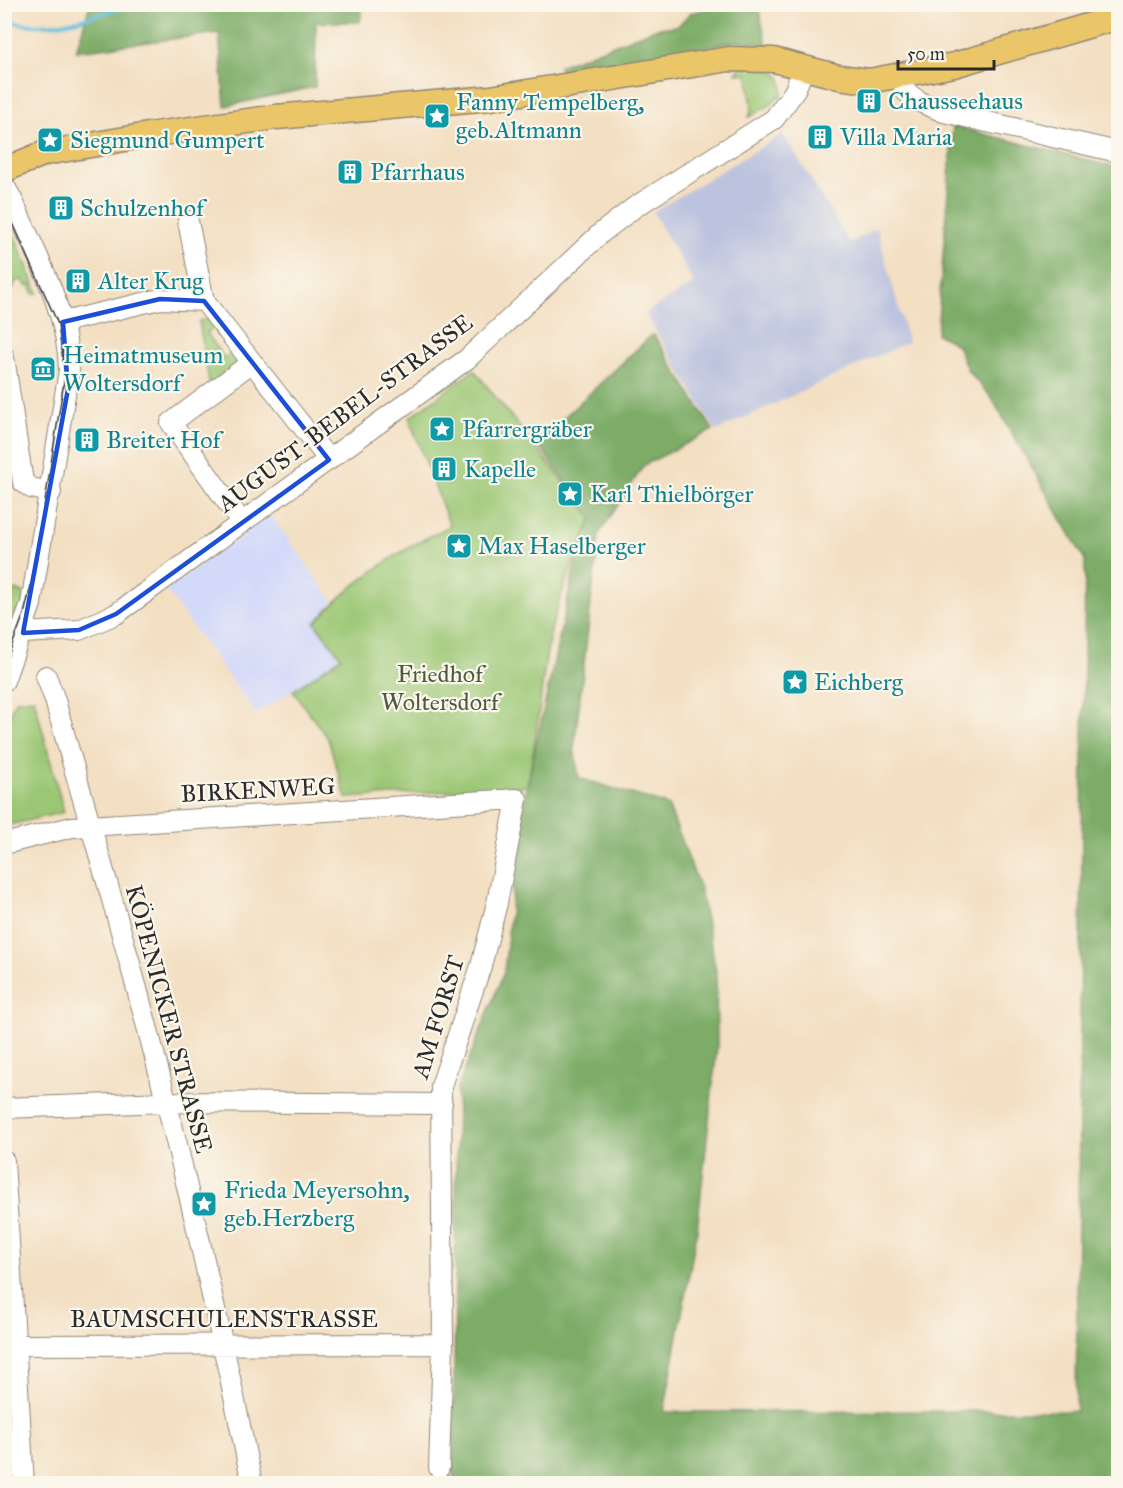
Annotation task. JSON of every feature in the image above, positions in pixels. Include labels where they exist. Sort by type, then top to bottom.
[{"type":"main road","points":[[4,170],[45,153],[127,138],[276,117],[491,98],[698,62],[755,58],[774,60],[804,69],[869,81],[954,65],[1119,17]]},
{"type":"street","name":"AUGUST-BEBEL-STRASSE","points":[[14,633],[64,632],[91,627],[116,614],[467,359],[601,233],[635,207],[774,119],[794,92],[804,69]]},
{"type":"street","points":[[901,76],[905,91],[920,102],[944,112],[1119,152]]},
{"type":"street","points":[[4,186],[41,265],[63,322],[68,343],[69,377],[36,578],[14,633],[4,681]]},
{"type":"street","points":[[188,221],[204,301],[329,460]]},
{"type":"street","points":[[63,322],[160,299],[204,301]]},
{"type":"street","points":[[4,357],[23,482],[31,488],[51,492]]},
{"type":"street","points":[[242,523],[171,423],[251,363]]},
{"type":"street","name":"KÖPENICKER STRASSE","points":[[46,676],[55,700],[127,953],[166,1102],[224,1345],[252,1484]]},
{"type":"street","name":"BIRKENWEG","points":[[4,844],[72,827],[90,825],[517,799]]},
{"type":"street","name":"AM FORST","points":[[439,1468],[443,1344],[441,1086],[481,966],[517,799]]},
{"type":"street","points":[[4,1108],[166,1102],[442,1104]]},
{"type":"street","points":[[4,1161],[10,1345],[24,1484]]},
{"type":"street","name":"BAUMSCHULENSTRASSE","points":[[10,1345],[443,1344]]},
{"type":"highlighted area","points":[[160,299],[204,301],[329,460],[116,614],[79,630],[23,633],[68,389],[63,322]]},
{"type":"shaded area","points":[[783,134],[850,243],[877,228],[908,342],[716,431],[645,313],[694,283],[653,212]]},
{"type":"shaded area","points":[[270,514],[333,601],[315,623],[340,658],[256,714],[166,590]]},
{"type":"green space","points":[[90,4],[362,5],[360,22],[316,22],[315,87],[225,106],[219,33],[76,51]]},
{"type":"green space","points":[[721,6],[759,10],[767,45],[740,41],[560,72],[559,66],[658,28],[678,26],[690,13]]},
{"type":"green space","points":[[740,67],[765,69],[778,75],[781,80],[781,98],[778,96],[772,104],[749,117],[752,106],[747,74],[736,73]]},
{"type":"green space","points":[[953,126],[1118,168],[1118,1483],[453,1484],[457,1089],[504,972],[521,814],[578,551],[592,518],[537,443],[653,334],[713,430],[644,465],[599,534],[574,749],[579,778],[668,805],[700,889],[716,971],[717,1047],[697,1230],[664,1412],[1076,1411],[1085,560],[991,397],[968,371],[957,345],[937,334]]},
{"type":"green space","points":[[5,218],[8,220],[38,293],[33,294],[31,285],[26,286],[23,280],[15,281],[14,288],[5,291]]},
{"type":"green space","points":[[207,319],[213,328],[207,333],[224,358],[232,353],[239,363],[210,388],[199,321]]},
{"type":"green space","name":"Friedhof Woltersdorf","points":[[474,370],[592,518],[552,625],[527,786],[346,798],[328,739],[293,691],[341,657],[315,623],[329,608],[378,568],[450,526],[409,418]]},
{"type":"green space","points":[[14,590],[25,593],[22,607],[6,621],[6,612]]},
{"type":"green space","points":[[34,698],[64,812],[5,826],[5,729],[15,700]]},
{"type":"waterway","points":[[4,19],[35,25],[51,24],[85,18],[132,4]]},
{"type":"tram line","points":[[4,203],[58,324],[65,375],[33,578],[24,614],[4,666]]},
{"type":"place","name":"Chausseehaus","points":[[869,101]]},
{"type":"place","name":"Fanny Tempelberg, geb.Altmann","points":[[437,116]]},
{"type":"place","name":"Villa Maria","points":[[820,137]]},
{"type":"place","name":"Siegmund Gumpert","points":[[50,140]]},
{"type":"place","name":"Pfarrhaus","points":[[350,172]]},
{"type":"place","name":"Schulzenhof","points":[[61,208]]},
{"type":"place","name":"Alter Krug","points":[[78,281]]},
{"type":"place","name":"Heimatmuseum Woltersdorf","points":[[43,369]]},
{"type":"place","name":"Pfarrergräber","points":[[442,429]]},
{"type":"place","name":"Breiter Hof","points":[[87,440]]},
{"type":"place","name":"Kapelle","points":[[444,469]]},
{"type":"place","name":"Karl Thielbörger","points":[[570,494]]},
{"type":"place","name":"Max Haselberger","points":[[459,546]]},
{"type":"place","name":"Eichberg","points":[[795,682]]},
{"type":"place","name":"Frieda Meyersohn, geb.Herzberg","points":[[204,1204]]}]
